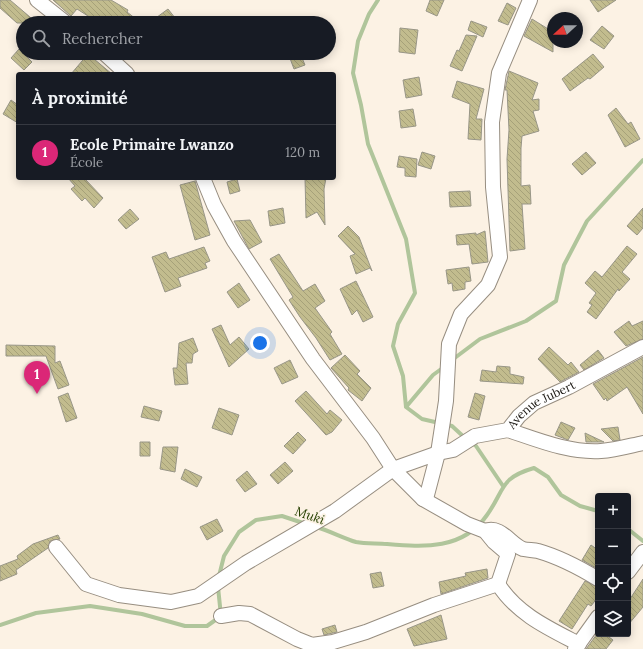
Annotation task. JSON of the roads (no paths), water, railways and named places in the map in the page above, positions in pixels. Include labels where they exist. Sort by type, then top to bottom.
[{"type":"street","points":[[37,0],[57,16]]},
{"type":"street","points":[[423,499],[427,495],[438,453],[446,401],[449,344],[461,314],[488,285],[500,257],[493,187],[492,122],[499,72],[530,0]]},
{"type":"street","points":[[112,60],[125,72]]},
{"type":"street","points":[[204,180],[214,205],[234,241],[313,359],[373,438],[393,469],[423,499],[468,524],[485,531],[494,542],[508,554]]},
{"type":"street","name":"Avenue Jubert","points":[[56,547],[86,584],[119,595],[171,602],[198,596],[246,563],[335,511],[393,469],[438,453],[453,450],[476,436],[508,430],[519,416],[534,403],[569,387],[643,346]]},
{"type":"street","points":[[508,430],[559,446],[583,451],[602,451],[643,443]]},
{"type":"street","points":[[485,531],[491,529],[499,532],[522,549],[539,552],[579,567],[595,577]]},
{"type":"street","points":[[508,554],[522,549]]},
{"type":"street","points":[[631,568],[643,552]]},
{"type":"street","points":[[498,584],[508,554]]},
{"type":"street","points":[[221,616],[238,613],[250,614],[297,639],[312,645],[333,642],[359,634],[428,607],[498,584]]},
{"type":"street","points":[[498,584],[515,606],[577,647],[595,621]]},
{"type":"waterway","points":[[378,0],[369,14],[358,41],[353,73],[361,105],[368,144],[406,239],[415,293],[398,324],[393,346],[403,376],[406,407],[422,419],[452,426],[465,438]]},
{"type":"waterway","points":[[452,360],[480,339],[526,321],[556,301],[564,265],[587,221],[643,160]]},
{"type":"waterway","points":[[406,407],[433,375],[444,367]]},
{"type":"waterway","points":[[471,442],[476,446],[503,486]]},
{"type":"waterway","name":"Muki","points":[[316,527],[356,542],[415,546],[442,544],[466,535],[477,526],[487,515],[508,481],[514,476],[534,468],[548,477],[561,495],[580,506],[595,510]]},
{"type":"waterway","name":"Muki","points":[[219,576],[224,556],[239,532],[256,520],[282,516],[306,524]]},
{"type":"waterway","name":"Muki","points":[[631,531],[643,541]]},
{"type":"waterway","name":"Muki","points":[[0,625],[36,613],[90,606],[142,614],[185,626],[207,626],[221,616],[218,587]]},
{"type":"place","name":"Ecole Primaire Lwanzo","points":[[37,394]]}]
